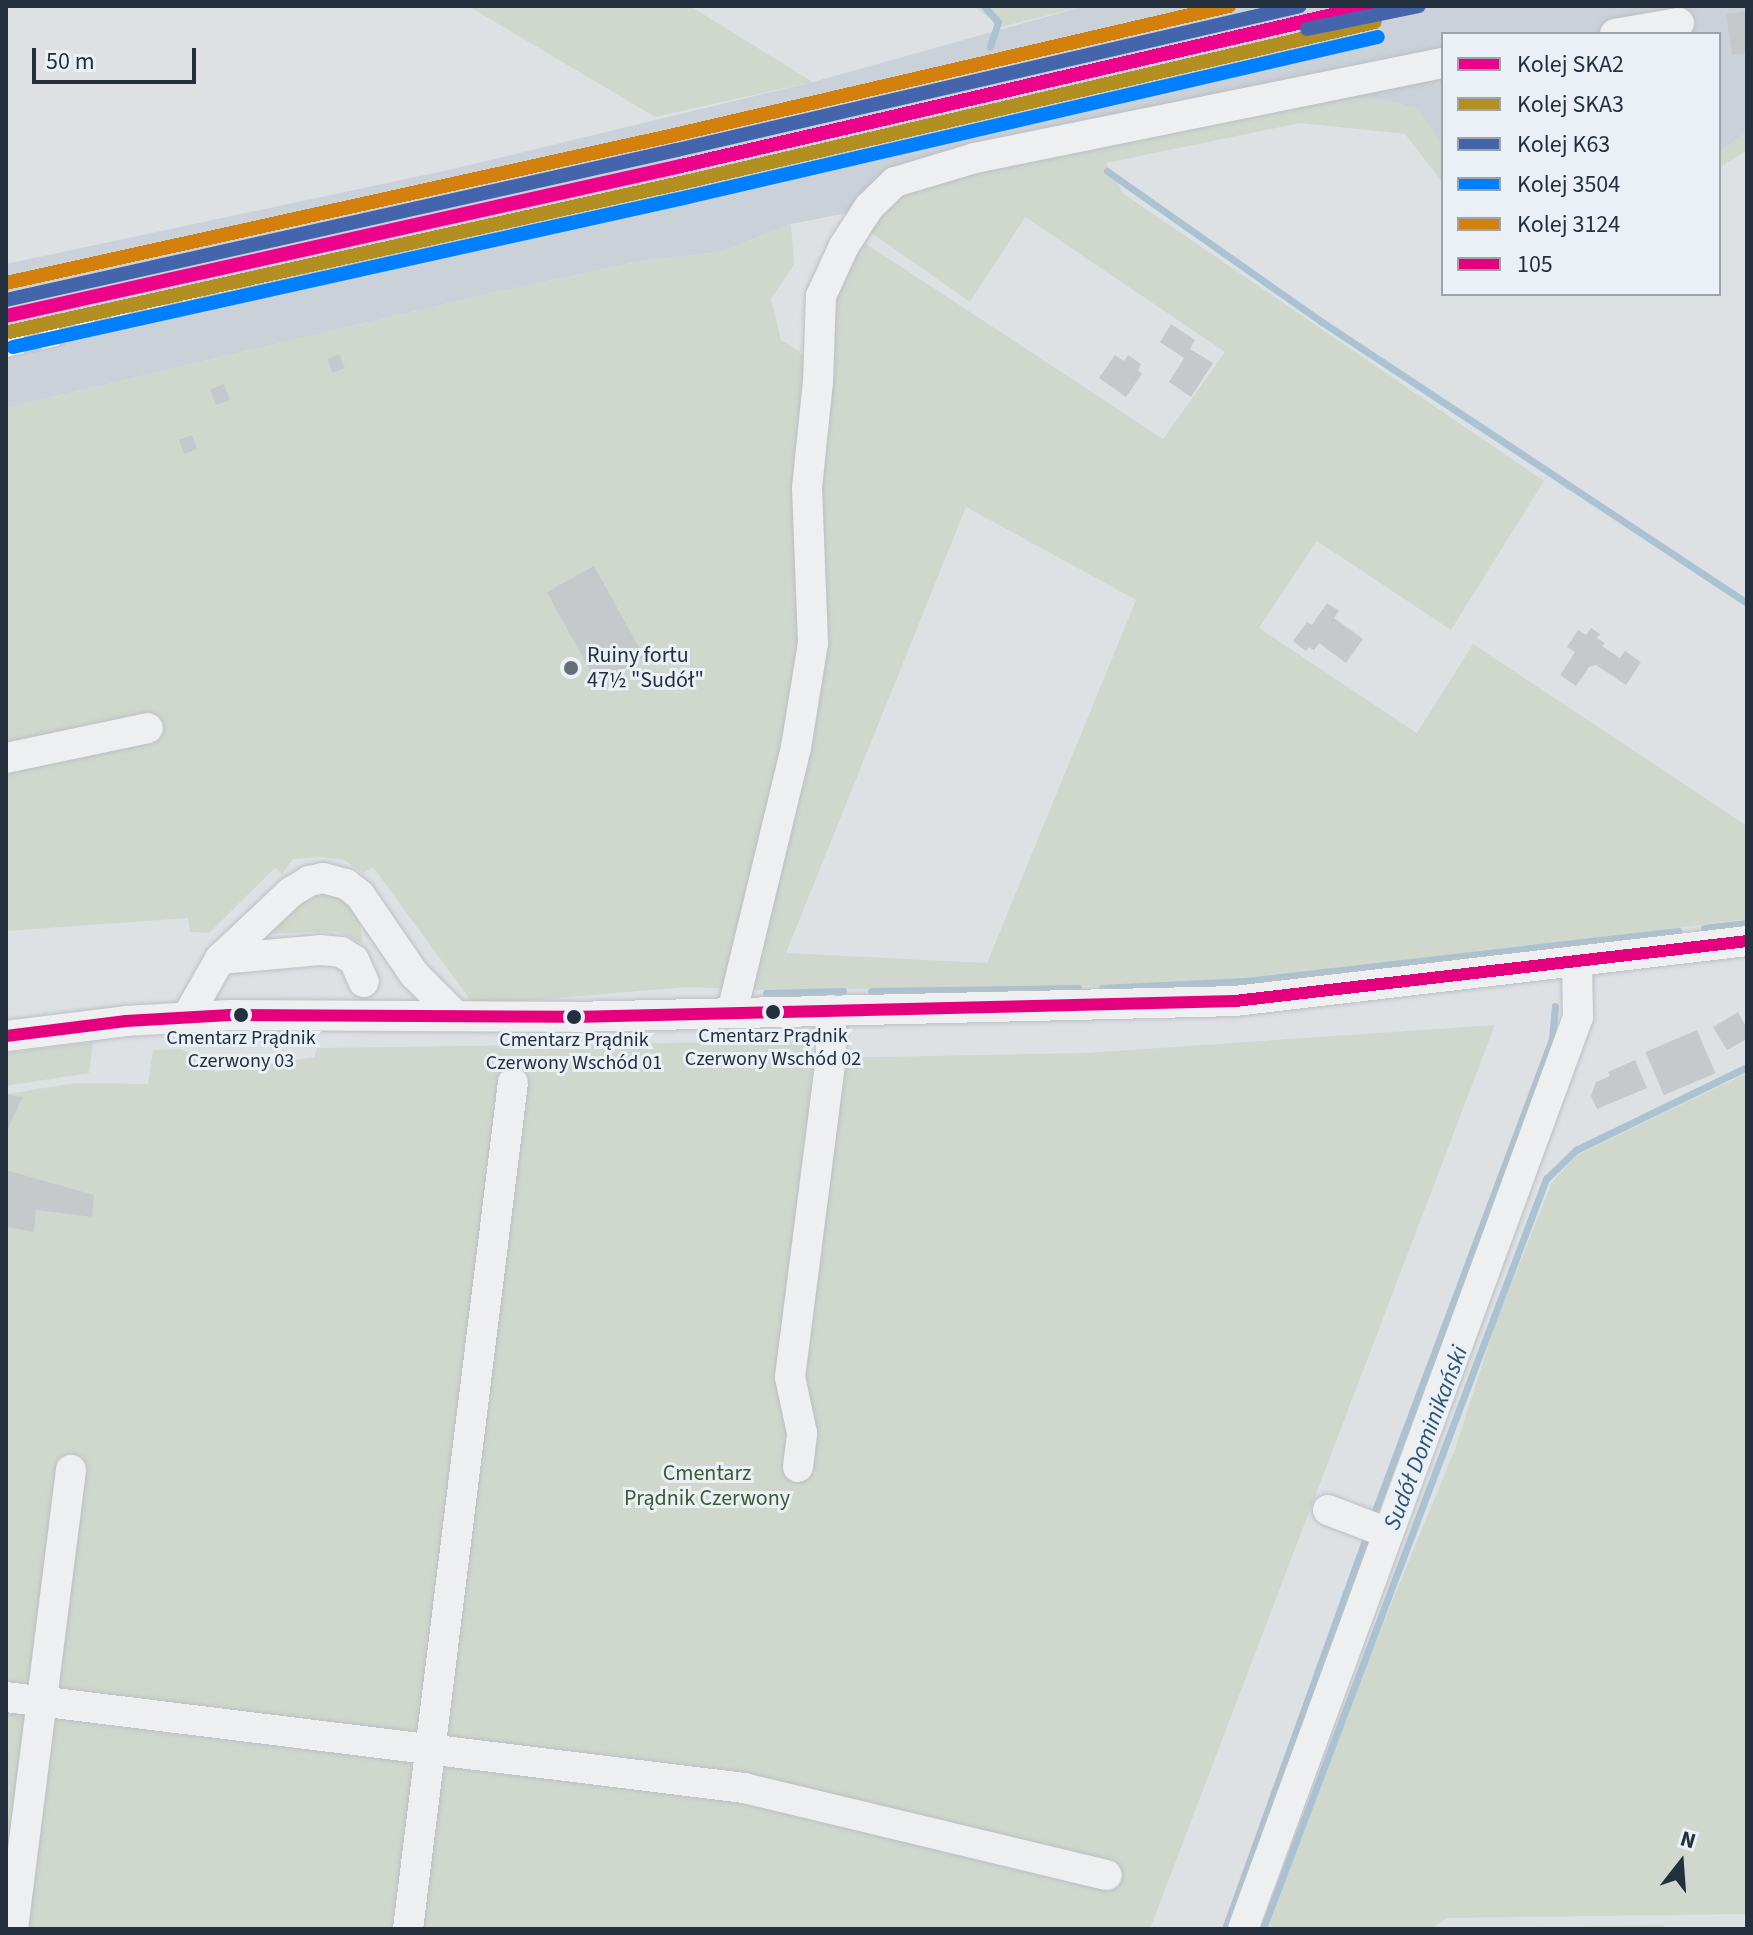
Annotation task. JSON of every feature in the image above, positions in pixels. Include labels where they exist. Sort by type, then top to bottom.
[{"type":"street","points":[[1627,32],[1679,23]]},
{"type":"street","points":[[732,1012],[796,747],[813,643],[807,488],[818,382],[821,296],[844,246],[869,207],[895,182],[975,158],[1441,63]]},
{"type":"street","points":[[6,758],[148,728]]},
{"type":"street","points":[[187,1017],[220,959],[291,892],[309,881],[323,878],[346,884],[360,895],[414,974],[455,1015]]},
{"type":"street","points":[[363,1014],[364,982],[384,927]]},
{"type":"street","points":[[6,1036],[230,1015],[573,1017],[1235,1001],[1747,941]]},
{"type":"street","points":[[220,959],[320,950],[341,952],[354,960],[364,982]]},
{"type":"street","points":[[220,959],[230,1015]]},
{"type":"street","points":[[1243,1929],[1578,1017],[1577,961]]},
{"type":"street","points":[[798,1467],[800,1414],[790,1377],[831,1057],[831,1010]]},
{"type":"street","points":[[408,1929],[513,1082]]},
{"type":"street","points":[[13,1929],[71,1470]]},
{"type":"street","points":[[1328,1510],[1388,1533]]},
{"type":"street","points":[[6,1697],[744,1788],[1107,1875]]},
{"type":"shaded area","points":[[1085,6],[1747,6],[1747,132],[1721,151],[1721,32],[1441,32],[1441,144],[1418,109],[1361,98],[1331,102],[1105,162],[791,224],[720,252],[641,261],[479,296],[6,408],[6,264],[453,169],[813,82]]},
{"type":"green space","points":[[468,6],[690,6],[813,82],[655,117]]},
{"type":"green space","points":[[973,6],[1085,6],[1001,27]]},
{"type":"green space","points":[[1323,98],[1331,102],[1361,98],[1387,100],[1418,109],[1441,144],[1441,180],[1405,134],[1300,123],[1106,163],[1124,194],[1544,481],[1451,630],[1317,541],[1259,628],[1417,733],[1473,644],[1747,826],[1747,919],[1236,984],[758,990],[687,987],[474,1005],[373,867],[363,873],[344,860],[323,857],[293,859],[282,874],[275,868],[209,933],[190,932],[188,918],[6,931],[6,408],[479,296],[641,261],[720,252],[791,224],[794,264],[771,299],[781,340],[829,371],[833,292],[862,241],[1163,439],[1225,352],[1025,217],[970,302],[863,227],[886,197],[929,178]],"holes":[[[966,507],[1136,600],[987,963],[786,953]]]},
{"type":"green space","points":[[1747,132],[1747,150],[1721,167],[1721,151]]},
{"type":"green space","points":[[322,893],[340,898],[348,905],[359,921],[363,944],[337,931],[263,934],[290,909]]},
{"type":"green space","name":"Cmentarz Prądnik Czerwony","points":[[1495,1025],[1150,1929],[6,1929],[6,1094],[76,1083],[148,1084],[153,1050],[181,1049],[207,1062],[215,1072],[314,1057],[317,1048],[796,1041],[824,1058],[1085,1053]]},
{"type":"green space","points":[[93,1042],[89,1073],[6,1086],[6,1053]]},
{"type":"green space","points":[[1747,1073],[1747,1914],[1447,1918],[1431,1929],[1268,1929],[1368,1660],[1455,1449],[1496,1322],[1552,1182],[1577,1155]]},
{"type":"green space","points":[[1664,1925],[1663,1929],[1443,1929],[1444,1928]]},
{"type":"building","points":[[1747,11],[1747,53],[1732,55],[1726,14]]},
{"type":"building","points":[[1171,324],[1195,340],[1190,349],[1213,363],[1191,397],[1169,382],[1184,358],[1160,342]]},
{"type":"building","points":[[339,354],[345,368],[333,373],[327,359]]},
{"type":"building","points":[[1115,355],[1124,361],[1128,355],[1141,364],[1138,370],[1142,374],[1126,397],[1099,378]]},
{"type":"building","points":[[224,384],[230,400],[216,405],[210,389]]},
{"type":"building","points":[[192,435],[197,449],[184,454],[179,440]]},
{"type":"building","points":[[594,566],[644,657],[597,683],[547,592]]},
{"type":"building","points":[[1327,603],[1339,611],[1334,618],[1363,639],[1346,663],[1319,643],[1314,650],[1309,647],[1306,651],[1293,641],[1307,622],[1312,625]]},
{"type":"building","points":[[1591,628],[1600,634],[1597,638],[1605,643],[1602,646],[1620,658],[1625,651],[1641,662],[1626,685],[1596,665],[1589,667],[1576,686],[1560,675],[1575,652],[1567,647],[1578,630],[1586,635]]},
{"type":"building","points":[[1738,1012],[1747,1028],[1747,1039],[1727,1050],[1713,1027]]},
{"type":"building","points":[[1697,1030],[1715,1073],[1664,1095],[1645,1052]]},
{"type":"building","points":[[1635,1060],[1647,1088],[1597,1109],[1591,1096],[1596,1082],[1610,1076],[1608,1072]]},
{"type":"building","points":[[6,1094],[23,1097],[6,1132]]},
{"type":"building","points":[[6,1170],[94,1195],[92,1217],[36,1210],[34,1232],[6,1227]]},
{"type":"waterway","points":[[984,6],[998,22],[990,47]]},
{"type":"waterway","points":[[1107,171],[1322,322],[1747,603]]},
{"type":"waterway","points":[[1704,928],[1747,923]]},
{"type":"waterway","points":[[1102,988],[1246,981],[1678,931]]},
{"type":"waterway","points":[[871,991],[1078,988]]},
{"type":"waterway","points":[[766,993],[843,991]]},
{"type":"waterway","points":[[1376,1508],[1552,1039],[1555,1006]]},
{"type":"waterway","name":"Sudół Dominikański","points":[[1263,1929],[1546,1179],[1576,1150],[1747,1067]]},
{"type":"waterway","points":[[1225,1929],[1364,1542]]},
{"type":"railway","points":[[6,339],[947,123]]},
{"type":"railway","points":[[6,354],[65,341]]},
{"type":"rail line","name":"3124","points":[[6,283],[674,135],[1229,6]]},
{"type":"rail line","name":"K63","points":[[6,300],[1300,6]]},
{"type":"rail line","name":"SKA2","points":[[6,316],[681,166],[1371,6]]},
{"type":"rail line","name":"K63","points":[[1307,29],[1419,6]]},
{"type":"rail line","name":"SKA3","points":[[9,332],[685,182],[1375,22]]},
{"type":"rail line","name":"3504","points":[[13,347],[688,197],[1378,37]]},
{"type":"transit line","name":"105","points":[[6,1036],[126,1021],[230,1015],[573,1017],[1235,1001],[1747,941]]},
{"type":"place","name":"Ruiny fortu 47½ \"Sudół\"","points":[[571,668]]},
{"type":"place","name":"Cmentarz Prądnik Czerwony Wschód 02","points":[[773,1012]]},
{"type":"place","name":"Cmentarz Prądnik Czerwony 03","points":[[241,1015]]},
{"type":"place","name":"Cmentarz Prądnik Czerwony Wschód 01","points":[[574,1017]]}]
